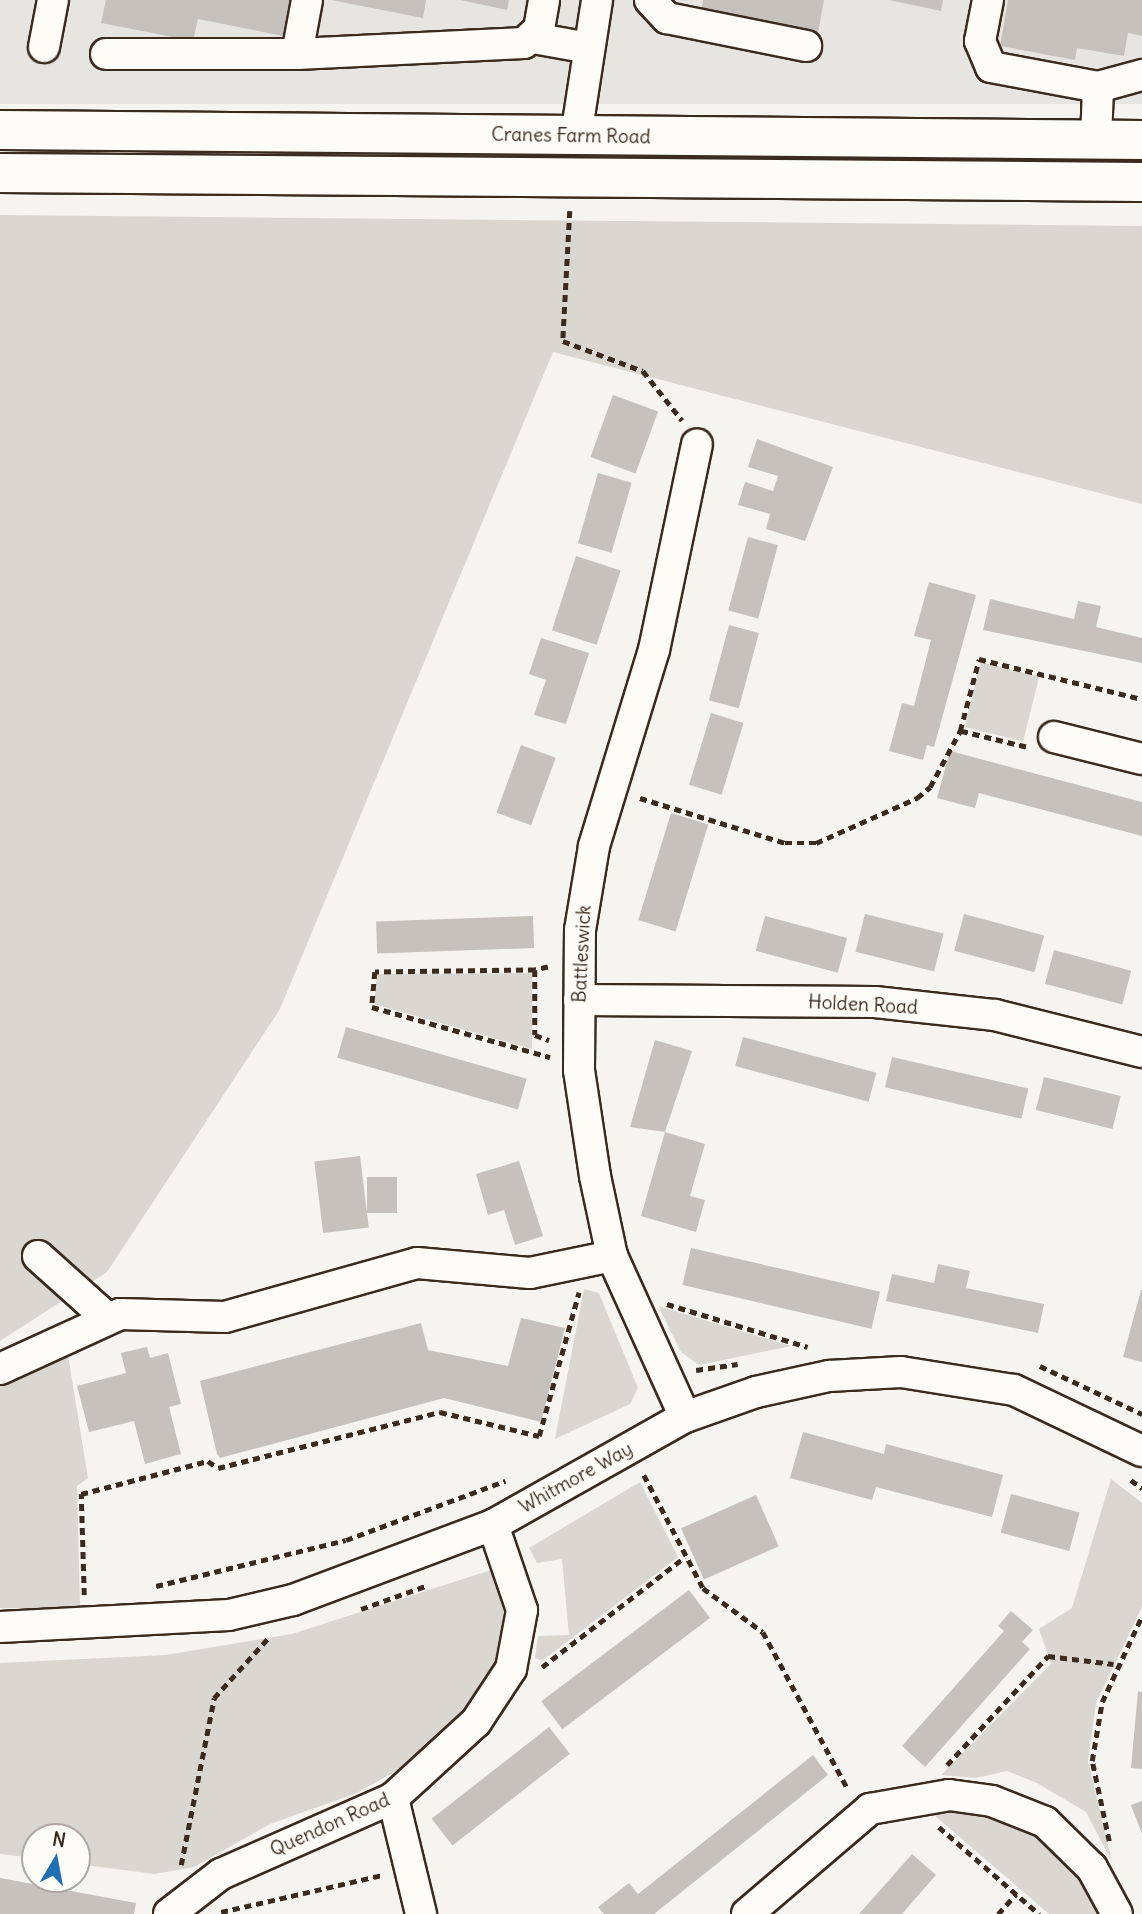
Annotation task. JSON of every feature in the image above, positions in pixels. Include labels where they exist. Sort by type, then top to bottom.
[{"type":"main road","name":"Cranes Farm Road","points":[[0,130],[1142,140]]},
{"type":"main road","points":[[0,173],[1142,182]]},
{"type":"street","points":[[44,47],[53,0]]},
{"type":"street","points":[[297,54],[307,0]]},
{"type":"street","points":[[533,38],[544,0]]},
{"type":"street","points":[[576,136],[597,0]]},
{"type":"street","points":[[650,0],[667,18],[806,46]]},
{"type":"street","points":[[988,0],[980,41],[991,67],[1098,87],[1142,75]]},
{"type":"street","points":[[106,54],[297,54],[533,38],[589,48]]},
{"type":"street","points":[[1096,140],[1098,87]]},
{"type":"street","name":"Battleswick","points":[[685,1417],[612,1256],[584,1103],[579,1000],[580,930],[594,846],[654,650],[688,436]]},
{"type":"street","points":[[1054,737],[1142,759]]},
{"type":"street","name":"Holden Road","points":[[579,1000],[875,1002],[995,1015],[1142,1052]]},
{"type":"street","points":[[37,1256],[106,1317]]},
{"type":"street","points":[[0,1369],[106,1317],[225,1317],[417,1263],[530,1273],[612,1256]]},
{"type":"street","name":"Whitmore Way","points":[[0,1627],[229,1615],[293,1600],[493,1525],[685,1417],[791,1382],[901,1372],[1014,1390],[1142,1451]]},
{"type":"street","name":"Quendon Road","points":[[169,1914],[221,1874],[393,1798],[476,1723],[511,1669],[522,1610],[493,1525]]},
{"type":"street","points":[[747,1914],[870,1809],[949,1796],[992,1801],[1045,1822],[1092,1868],[1117,1914]]},
{"type":"street","points":[[393,1798],[421,1914]]},
{"type":"path","points":[[572,178],[563,341],[643,371],[689,429],[688,436]]},
{"type":"path","points":[[639,798],[785,843],[825,841],[916,798],[930,787],[960,731]]},
{"type":"path","points":[[636,809],[642,791]]},
{"type":"path","points":[[550,958],[547,971],[375,972],[372,1007],[551,1057]]},
{"type":"path","points":[[535,970],[535,1035],[550,1042],[552,1069]]},
{"type":"path","points":[[84,1596],[81,1493],[208,1461],[218,1468],[440,1412],[539,1436],[581,1282]]},
{"type":"path","points":[[662,1303],[810,1347],[786,1352]]},
{"type":"path","points":[[685,1365],[711,1370],[748,1361]]},
{"type":"path","points":[[632,1481],[655,1468]]},
{"type":"path","points":[[150,1587],[346,1540],[520,1474]]},
{"type":"path","points":[[643,1475],[704,1588],[763,1632],[850,1798]]},
{"type":"path","points":[[1126,1476],[1142,1489]]},
{"type":"path","points":[[532,1675],[685,1557]]},
{"type":"path","points":[[1111,1847],[1092,1761],[1115,1665],[1142,1616]]},
{"type":"path","points":[[180,1870],[214,1698],[278,1628]]},
{"type":"path","points":[[941,1771],[1048,1656],[1115,1665]]},
{"type":"path","points":[[933,1823],[1039,1914]]},
{"type":"path","points":[[215,1914],[396,1872]]},
{"type":"path","points":[[998,1914],[1016,1894]]},
{"type":"shaded area","points":[[0,0],[1142,0],[1142,104],[0,104]]},
{"type":"shaded area","points":[[0,215],[1142,226],[1142,504],[553,352],[280,1009],[107,1272],[0,1341]]},
{"type":"shaded area","points":[[981,662],[1039,677],[1023,742],[965,727]]},
{"type":"shaded area","points":[[532,973],[532,1049],[374,1004],[377,974]]},
{"type":"shaded area","points":[[584,1289],[599,1293],[638,1388],[630,1404],[555,1439]]},
{"type":"shaded area","points":[[658,1306],[791,1346],[699,1365],[681,1352]]},
{"type":"shaded area","points":[[66,1343],[88,1478],[77,1486],[80,1608],[0,1608],[0,1373]]},
{"type":"shaded area","points":[[1111,1479],[1142,1503],[1142,1607],[1096,1703],[1088,1761],[1112,1862],[1086,1812],[1037,1783],[1007,1771],[976,1778],[941,1775],[1051,1664],[1039,1629],[1072,1608]]},
{"type":"shaded area","points":[[640,1482],[678,1557],[542,1661],[535,1658],[538,1636],[569,1635],[562,1559],[537,1563],[529,1548]]},
{"type":"shaded area","points":[[491,1570],[504,1607],[499,1657],[483,1692],[438,1747],[357,1793],[270,1824],[194,1867],[155,1874],[91,1866],[91,1823],[21,1823],[21,1856],[0,1854],[0,1663],[166,1655],[292,1634]]},
{"type":"shaded area","points":[[965,1809],[1046,1836],[1073,1862],[1102,1914],[1049,1914],[934,1815]]},
{"type":"building","points":[[106,0],[289,0],[283,36],[198,19],[193,41],[101,23]]},
{"type":"building","points":[[331,0],[426,0],[423,18]]},
{"type":"building","points":[[460,0],[509,0],[507,10]]},
{"type":"building","points":[[703,0],[824,0],[817,38],[700,18]]},
{"type":"building","points":[[889,0],[943,0],[941,11]]},
{"type":"building","points":[[1008,0],[1142,0],[1142,36],[1128,33],[1124,56],[1077,48],[1075,60],[1000,46]]},
{"type":"building","points":[[613,395],[658,411],[636,473],[590,457]]},
{"type":"building","points":[[757,439],[833,467],[805,541],[766,529],[770,514],[738,505],[745,482],[773,491],[778,476],[748,467]]},
{"type":"building","points":[[598,473],[632,483],[612,553],[578,543]]},
{"type":"building","points":[[748,537],[778,545],[758,618],[728,610]]},
{"type":"building","points":[[576,556],[621,571],[597,645],[552,630]]},
{"type":"building","points":[[929,582],[976,595],[934,747],[927,745],[923,760],[889,751],[902,703],[914,706],[931,640],[914,636]]},
{"type":"building","points":[[990,599],[1074,619],[1078,601],[1101,606],[1096,627],[1142,638],[1142,663],[983,630]]},
{"type":"building","points":[[729,625],[759,633],[739,708],[709,700]]},
{"type":"building","points":[[541,638],[589,653],[566,724],[534,715],[546,680],[529,674]]},
{"type":"building","points":[[711,713],[744,723],[722,795],[689,785]]},
{"type":"building","points":[[521,745],[556,758],[531,825],[496,813]]},
{"type":"building","points":[[950,751],[1142,802],[1142,836],[979,793],[975,808],[937,798]]},
{"type":"building","points":[[671,813],[708,824],[676,932],[638,920]]},
{"type":"building","points":[[865,914],[944,934],[934,971],[856,952]]},
{"type":"building","points":[[964,914],[1044,935],[1034,972],[954,951]]},
{"type":"building","points":[[533,916],[534,948],[377,953],[376,921]]},
{"type":"building","points":[[765,916],[847,938],[838,973],[756,951]]},
{"type":"building","points":[[1054,950],[1131,971],[1122,1005],[1045,984]]},
{"type":"building","points":[[346,1027],[527,1079],[518,1110],[337,1058]]},
{"type":"building","points":[[743,1037],[876,1073],[869,1102],[735,1066]]},
{"type":"building","points":[[655,1040],[692,1051],[665,1132],[630,1127]]},
{"type":"building","points":[[892,1057],[1028,1088],[1021,1119],[885,1087]]},
{"type":"building","points":[[1044,1077],[1121,1096],[1112,1129],[1036,1110]]},
{"type":"building","points":[[665,1132],[705,1144],[690,1196],[705,1200],[696,1232],[641,1216]]},
{"type":"building","points":[[360,1156],[369,1227],[323,1233],[314,1162]]},
{"type":"building","points":[[519,1161],[543,1236],[515,1245],[504,1210],[488,1215],[476,1174]]},
{"type":"building","points":[[367,1177],[397,1177],[397,1213],[367,1213]]},
{"type":"building","points":[[691,1248],[880,1292],[871,1329],[682,1285]]},
{"type":"building","points":[[938,1264],[970,1271],[966,1288],[1044,1304],[1038,1333],[886,1301],[892,1274],[934,1283]]},
{"type":"building","points":[[1142,1290],[1142,1362],[1123,1357]]},
{"type":"building","points":[[521,1318],[565,1328],[541,1422],[444,1398],[220,1458],[217,1454],[200,1381],[421,1323],[428,1350],[508,1366]]},
{"type":"building","points":[[147,1347],[150,1358],[168,1353],[181,1404],[169,1407],[181,1454],[145,1464],[134,1421],[89,1432],[77,1386],[126,1373],[121,1353]]},
{"type":"building","points":[[803,1432],[884,1454],[886,1444],[1003,1475],[992,1517],[876,1487],[872,1500],[790,1478]]},
{"type":"building","points":[[1011,1494],[1080,1512],[1069,1551],[1001,1533]]},
{"type":"building","points":[[756,1495],[779,1546],[704,1580],[681,1528]]},
{"type":"building","points":[[689,1590],[710,1618],[562,1729],[541,1701]]},
{"type":"building","points":[[1011,1611],[1033,1630],[1022,1642],[1030,1649],[925,1767],[902,1746],[1004,1631],[998,1626]]},
{"type":"building","points":[[1138,1691],[1142,1692],[1142,1769],[1131,1768]]},
{"type":"building","points":[[549,1727],[570,1754],[453,1846],[432,1819]]},
{"type":"building","points":[[813,1755],[828,1775],[654,1914],[604,1914],[598,1907],[629,1883],[638,1894]]},
{"type":"building","points":[[1142,1801],[1142,1834],[1131,1805]]},
{"type":"building","points":[[912,1854],[936,1875],[902,1914],[859,1914]]},
{"type":"building","points":[[0,1878],[21,1882],[21,1893],[82,1893],[136,1903],[134,1914],[0,1914]]}]
